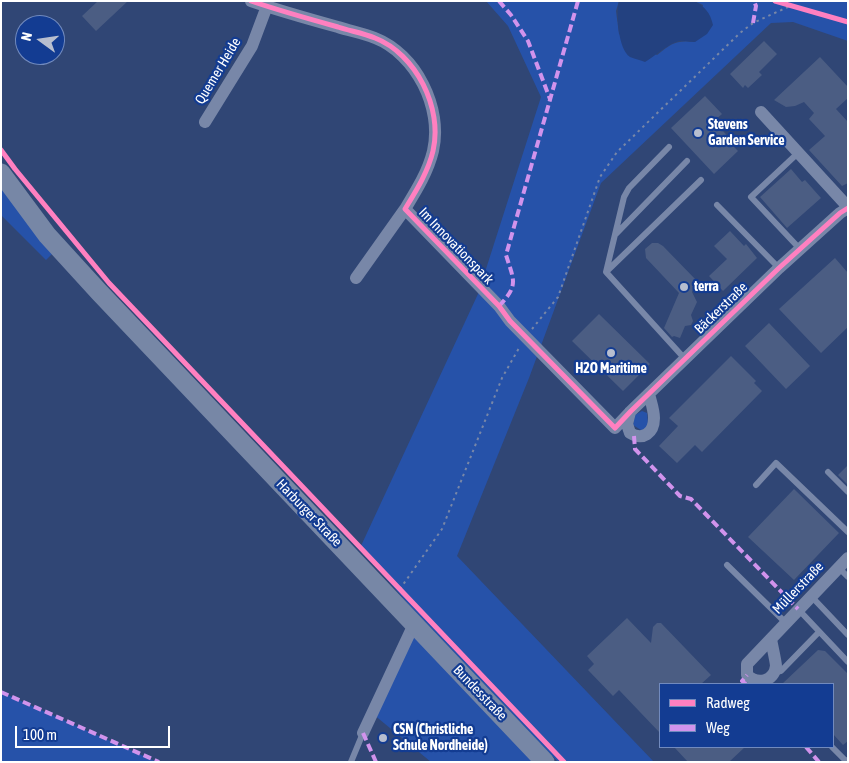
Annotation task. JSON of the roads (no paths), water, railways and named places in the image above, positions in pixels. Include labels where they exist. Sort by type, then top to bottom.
[{"type":"main road","name":"Harburger Straße","points":[[1,173],[47,235],[99,292],[414,624]]},
{"type":"main road","name":"Bundesstraße","points":[[414,624],[545,762]]},
{"type":"street","name":"Im Innovationspark","points":[[251,1],[376,38],[397,51],[415,70],[428,95],[435,125],[433,151],[422,181],[405,209],[356,278]]},
{"type":"street","name":"Quemer Heide","points":[[205,122],[252,46],[266,6]]},
{"type":"street","name":"Bäckerstraße","points":[[615,428],[779,268],[848,208],[761,112]]},
{"type":"street","name":"Im Innovationspark","points":[[405,209],[615,428]]},
{"type":"street","points":[[631,411],[627,424],[630,434],[644,437],[649,433],[654,420],[649,394]]},
{"type":"street","name":"Müllerstraße","points":[[770,679],[758,682],[751,680],[746,675],[747,664],[811,596],[845,568]]},
{"type":"street","points":[[363,733],[414,624]]},
{"type":"street","points":[[770,679],[777,664],[773,655],[771,639]]},
{"type":"lane","points":[[606,272],[624,197],[629,188],[669,147]]},
{"type":"lane","points":[[798,153],[751,197],[800,249]]},
{"type":"lane","points":[[614,236],[687,160]]},
{"type":"lane","points":[[606,272],[701,180]]},
{"type":"lane","points":[[717,206],[779,268]]},
{"type":"lane","points":[[606,272],[685,359]]},
{"type":"lane","points":[[756,485],[776,463],[848,532]]},
{"type":"lane","points":[[828,472],[848,492]]},
{"type":"lane","points":[[727,565],[786,623]]},
{"type":"lane","points":[[811,596],[848,635]]},
{"type":"lane","points":[[798,609],[848,662]]},
{"type":"lane","points":[[770,679],[781,672],[819,632]]},
{"type":"lane","points":[[351,762],[363,733]]},
{"type":"lane","points":[[833,748],[846,761],[848,760]]},
{"type":"place","name":"Stevens Garden Service","points":[[698,133]]},
{"type":"place","name":"terra","points":[[684,287]]},
{"type":"place","name":"H2O Maritime","points":[[611,353]]},
{"type":"place","name":"CSN (Christliche Schule Nordheide)","points":[[383,738]]}]
